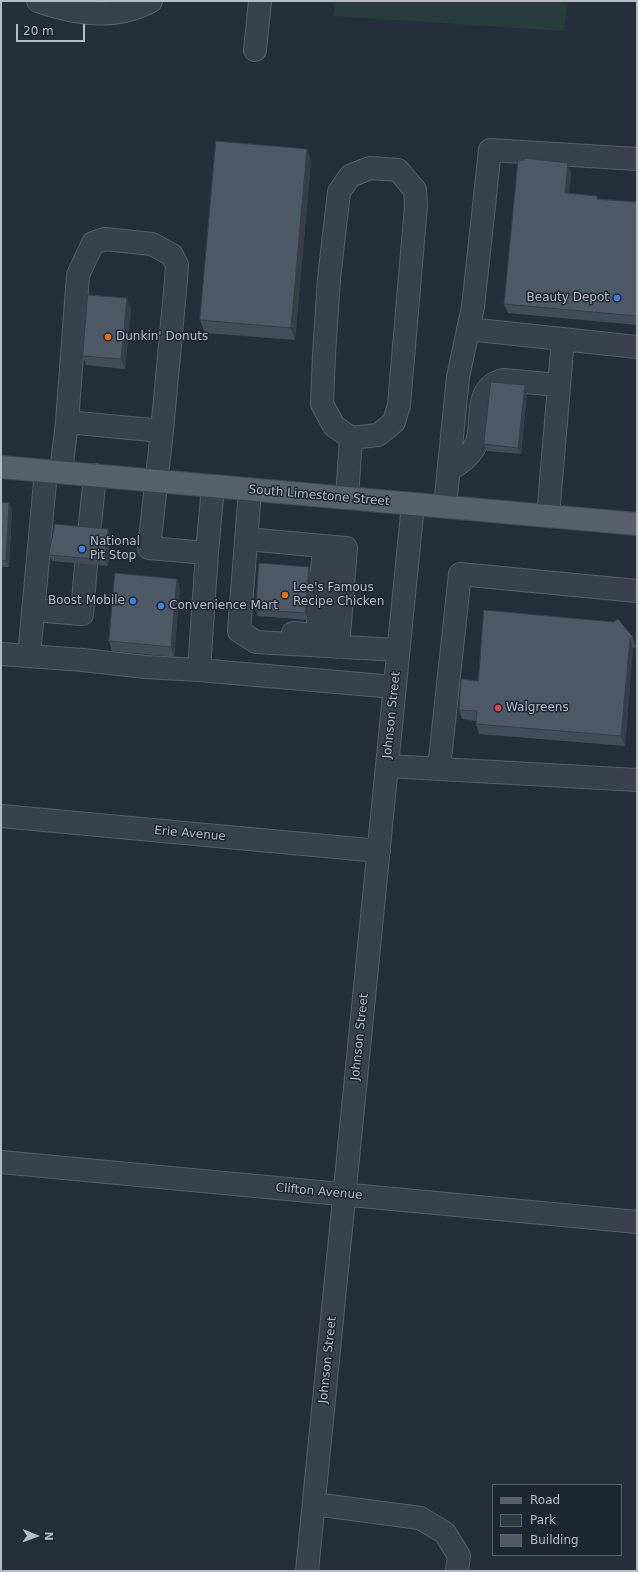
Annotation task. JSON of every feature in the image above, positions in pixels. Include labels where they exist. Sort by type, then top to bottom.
[{"type":"main road","name":"South Limestone Street","points":[[1,467],[637,524]]},
{"type":"street","points":[[38,1],[90,14],[116,13],[151,1]]},
{"type":"street","points":[[255,50],[260,1]]},
{"type":"street","points":[[445,506],[458,377],[473,307],[490,150],[637,159]]},
{"type":"street","points":[[370,168],[398,170],[415,190],[416,206],[399,405],[394,422],[378,435],[351,438],[334,426],[322,404],[329,278],[334,224],[339,192],[350,176],[370,168]]},
{"type":"street","points":[[29,656],[33,610],[53,472],[67,422],[78,275],[93,243],[105,239],[152,244],[172,255],[177,265],[162,431],[149,548],[208,553]]},
{"type":"street","points":[[468,329],[637,347]]},
{"type":"street","points":[[548,516],[563,339]]},
{"type":"street","points":[[449,470],[465,460],[476,442],[484,394],[489,387],[503,380],[559,385]]},
{"type":"street","points":[[67,422],[162,431]]},
{"type":"street","points":[[347,498],[351,438]]},
{"type":"street","points":[[89,534],[95,475]]},
{"type":"street","points":[[199,670],[213,486]]},
{"type":"street","points":[[250,490],[239,631],[256,642],[398,650]]},
{"type":"street","name":"Johnson Street","points":[[307,1571],[413,504]]},
{"type":"street","points":[[246,545],[255,574],[253,621],[260,630],[317,635],[324,546]]},
{"type":"street","points":[[246,545],[324,546],[346,548],[338,647]]},
{"type":"street","points":[[33,610],[82,614],[86,565]]},
{"type":"street","points":[[439,768],[460,574],[637,591]]},
{"type":"street","points":[[1,654],[394,687]]},
{"type":"street","points":[[387,766],[637,780]]},
{"type":"street","name":"Erie Avenue","points":[[1,816],[378,851]]},
{"type":"street","name":"Clifton Avenue","points":[[1,1162],[637,1222]]},
{"type":"street","points":[[314,1504],[420,1518],[445,1533],[459,1556],[457,1571]]},
{"type":"green space","points":[[335,1],[568,1],[564,31],[333,16]]},
{"type":"building","points":[[216,141],[307,149],[291,328],[200,320]]},
{"type":"building","points":[[524,158],[568,163],[565,193],[597,196],[597,199],[637,202],[637,316],[504,304],[518,160],[524,160]]},
{"type":"building","name":"Dunkin' Donuts","points":[[88,295],[127,298],[121,359],[83,356]]},
{"type":"building","points":[[491,382],[525,385],[518,448],[484,444]]},
{"type":"building","points":[[1,502],[9,503],[6,561],[1,560]]},
{"type":"building","name":"National Pit Stop","points":[[55,524],[108,529],[105,560],[49,555]]},
{"type":"building","name":"Lee's Famous Recipe Chicken","points":[[259,563],[309,567],[305,613],[256,610]]},
{"type":"building","points":[[115,573],[177,579],[171,647],[109,641]]},
{"type":"building","name":"Walgreens","points":[[484,610],[614,622],[618,619],[633,637],[630,639],[621,736],[476,724],[477,711],[459,710],[461,679],[478,681]]},
{"type":"place","name":"Beauty Depot","points":[[617,298]]},
{"type":"place","name":"Dunkin' Donuts","points":[[108,337]]},
{"type":"place","name":"National Pit Stop","points":[[82,549]]},
{"type":"place","name":"Lee's Famous Recipe Chicken","points":[[285,595]]},
{"type":"place","name":"Boost Mobile","points":[[133,601]]},
{"type":"place","name":"Convenience Mart","points":[[161,606]]},
{"type":"place","name":"Walgreens","points":[[498,708]]}]
